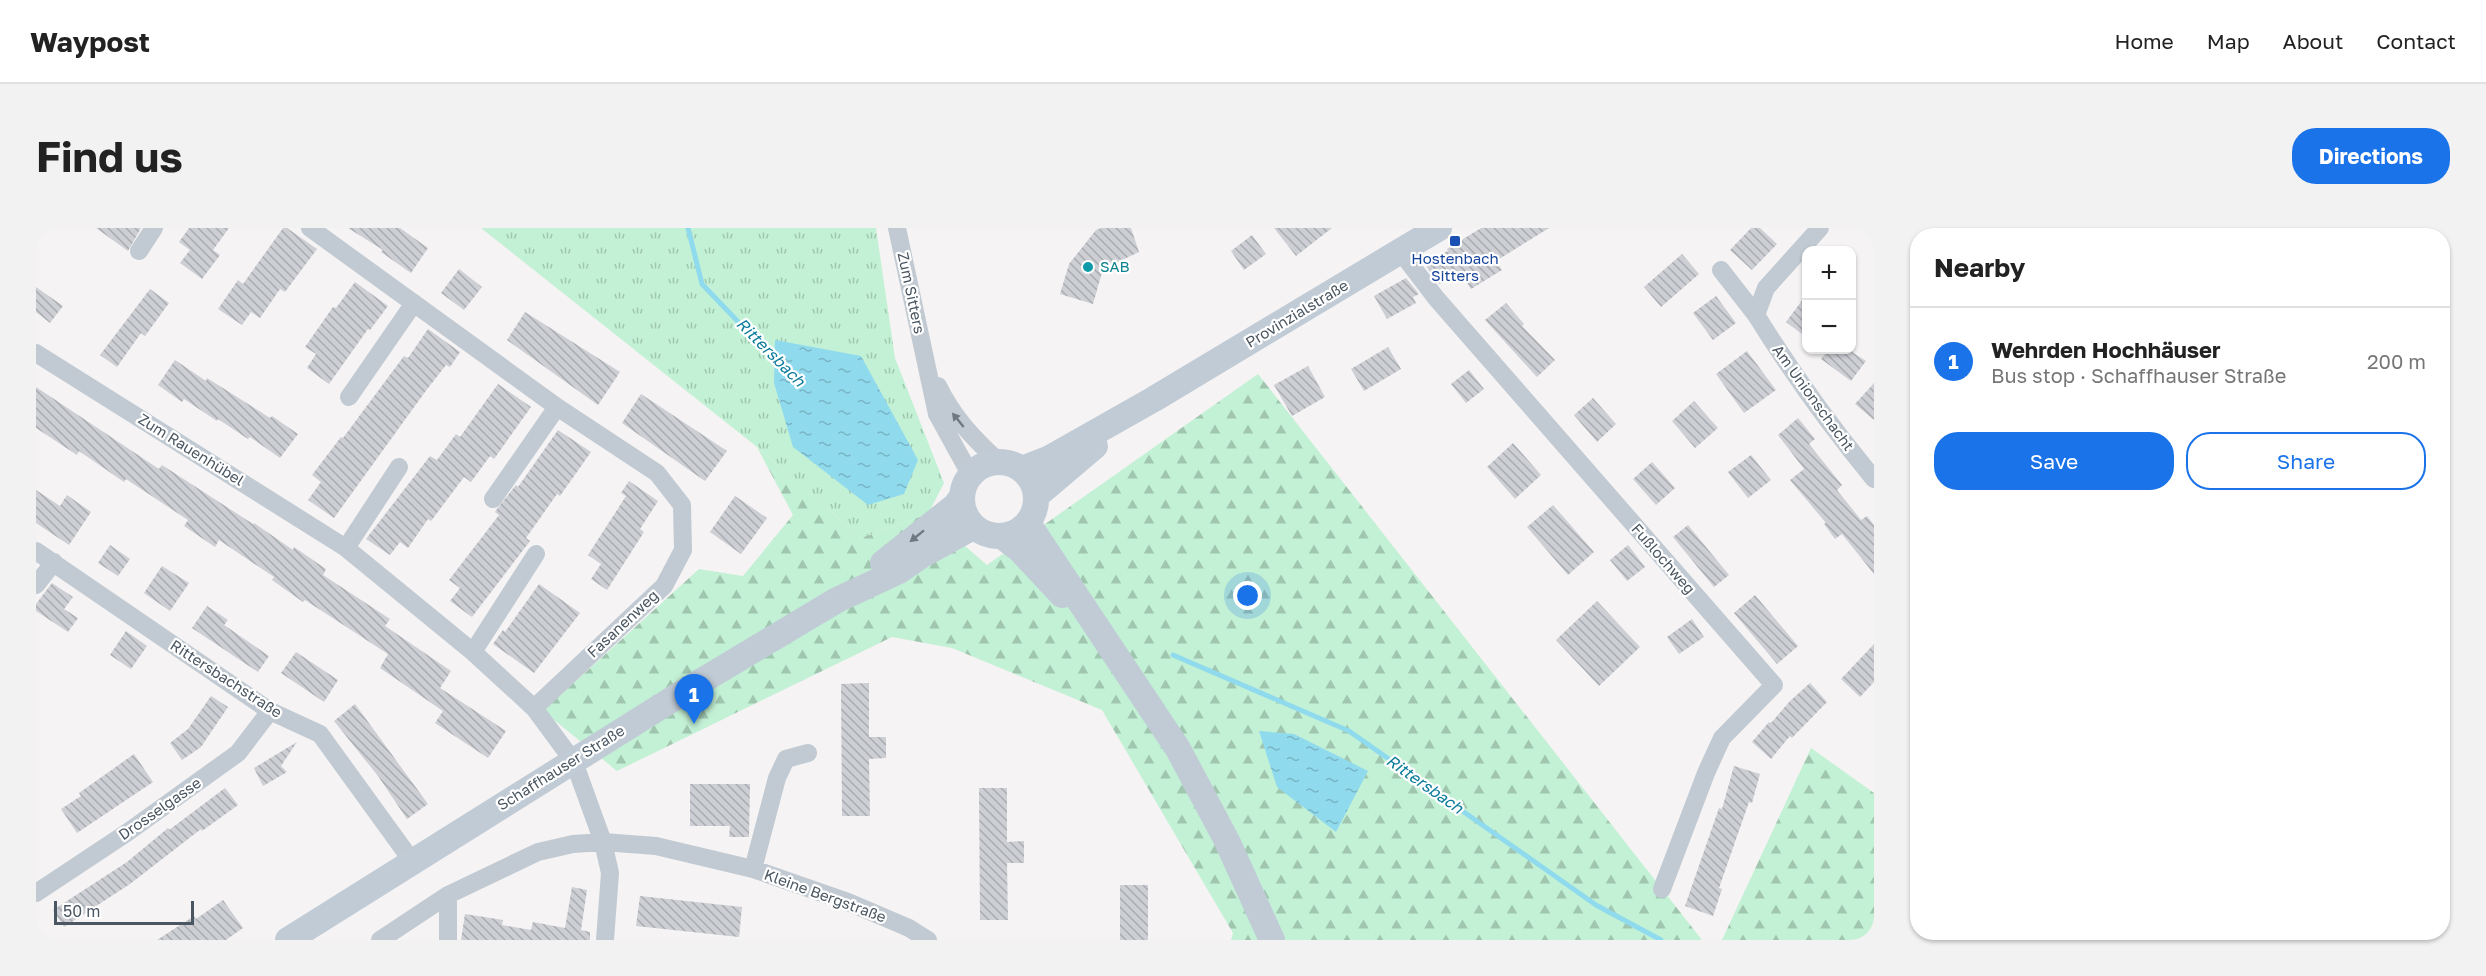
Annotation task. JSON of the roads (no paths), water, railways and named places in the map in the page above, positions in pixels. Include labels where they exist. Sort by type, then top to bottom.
[{"type":"street","points":[[139,251],[154,228]]},
{"type":"street","name":"Fasanenweg","points":[[310,228],[557,407],[657,473],[682,505],[682,550],[664,586],[534,708]]},
{"type":"street","name":"Zum Sitters","points":[[897,228],[937,414],[966,486]]},
{"type":"street","name":"Provinzialstraße","points":[[1010,465],[1048,459],[1154,399],[1439,228]]},
{"type":"street","points":[[1756,315],[1766,288],[1820,228]]},
{"type":"street","name":"Fußlochweg","points":[[1401,252],[1436,298],[1774,686],[1722,738],[1706,773],[1662,889]]},
{"type":"street","name":"Am Unionschacht","points":[[1721,270],[1756,315],[1790,369],[1834,430],[1874,479]]},
{"type":"street","points":[[349,397],[414,303]]},
{"type":"street","name":"Zum Rauenhübel","points":[[36,353],[346,548],[473,652],[534,708],[574,762],[603,842],[610,873],[605,940]]},
{"type":"street","name":"Zum Sitters","points":[[925,357],[949,409],[972,437],[1010,465]]},
{"type":"street","name":"Provinzialstraße","points":[[1033,508],[1154,399]]},
{"type":"street","points":[[493,499],[557,407]]},
{"type":"street","points":[[1033,508],[1022,529],[1003,537],[992,536],[973,527],[962,508],[966,486],[978,467],[1010,465],[1034,486],[1033,508],[1031,528],[1178,749],[1227,842],[1272,940]]},
{"type":"street","points":[[346,548],[399,467]]},
{"type":"street","name":"Schaffhauser Straße","points":[[837,600],[955,506],[966,486]]},
{"type":"street","name":"Schaffhauser Straße","points":[[288,940],[574,762],[651,711],[837,600],[899,571],[919,557],[973,527]]},
{"type":"street","points":[[1003,537],[1020,550],[1110,645]]},
{"type":"street","name":"Rittersbachstraße","points":[[36,551],[270,711],[320,734],[412,861]]},
{"type":"street","points":[[473,652],[536,554]]},
{"type":"street","points":[[36,585],[54,562]]},
{"type":"street","name":"Drosselgasse","points":[[36,893],[128,832],[238,753],[270,711]]},
{"type":"street","name":"Kleine Bergstraße","points":[[753,869],[777,778],[786,759],[808,753]]},
{"type":"street","name":"Kleine Bergstraße","points":[[448,895],[538,852],[573,844],[603,842],[656,846],[753,869],[848,902],[909,928],[928,940]]},
{"type":"street","points":[[380,940],[448,895]]},
{"type":"street","points":[[448,895],[448,940]]},
{"type":"water","points":[[775,340],[861,356],[918,460],[904,494],[868,505],[793,447],[774,383]]},
{"type":"water","points":[[1259,731],[1294,734],[1368,771],[1336,832],[1277,787]]},
{"type":"waterway","name":"Rittersbach","points":[[688,228],[702,284],[744,328],[779,360]]},
{"type":"waterway","name":"Rittersbach","points":[[1173,655],[1349,731],[1596,905],[1661,940]]},
{"type":"place","name":"Hostenbach Sitters","points":[[1455,241]]},
{"type":"place","name":"SAB","points":[[1088,267]]},
{"type":"place","name":"Wehrden Hochhäuser","points":[[694,724]]}]
